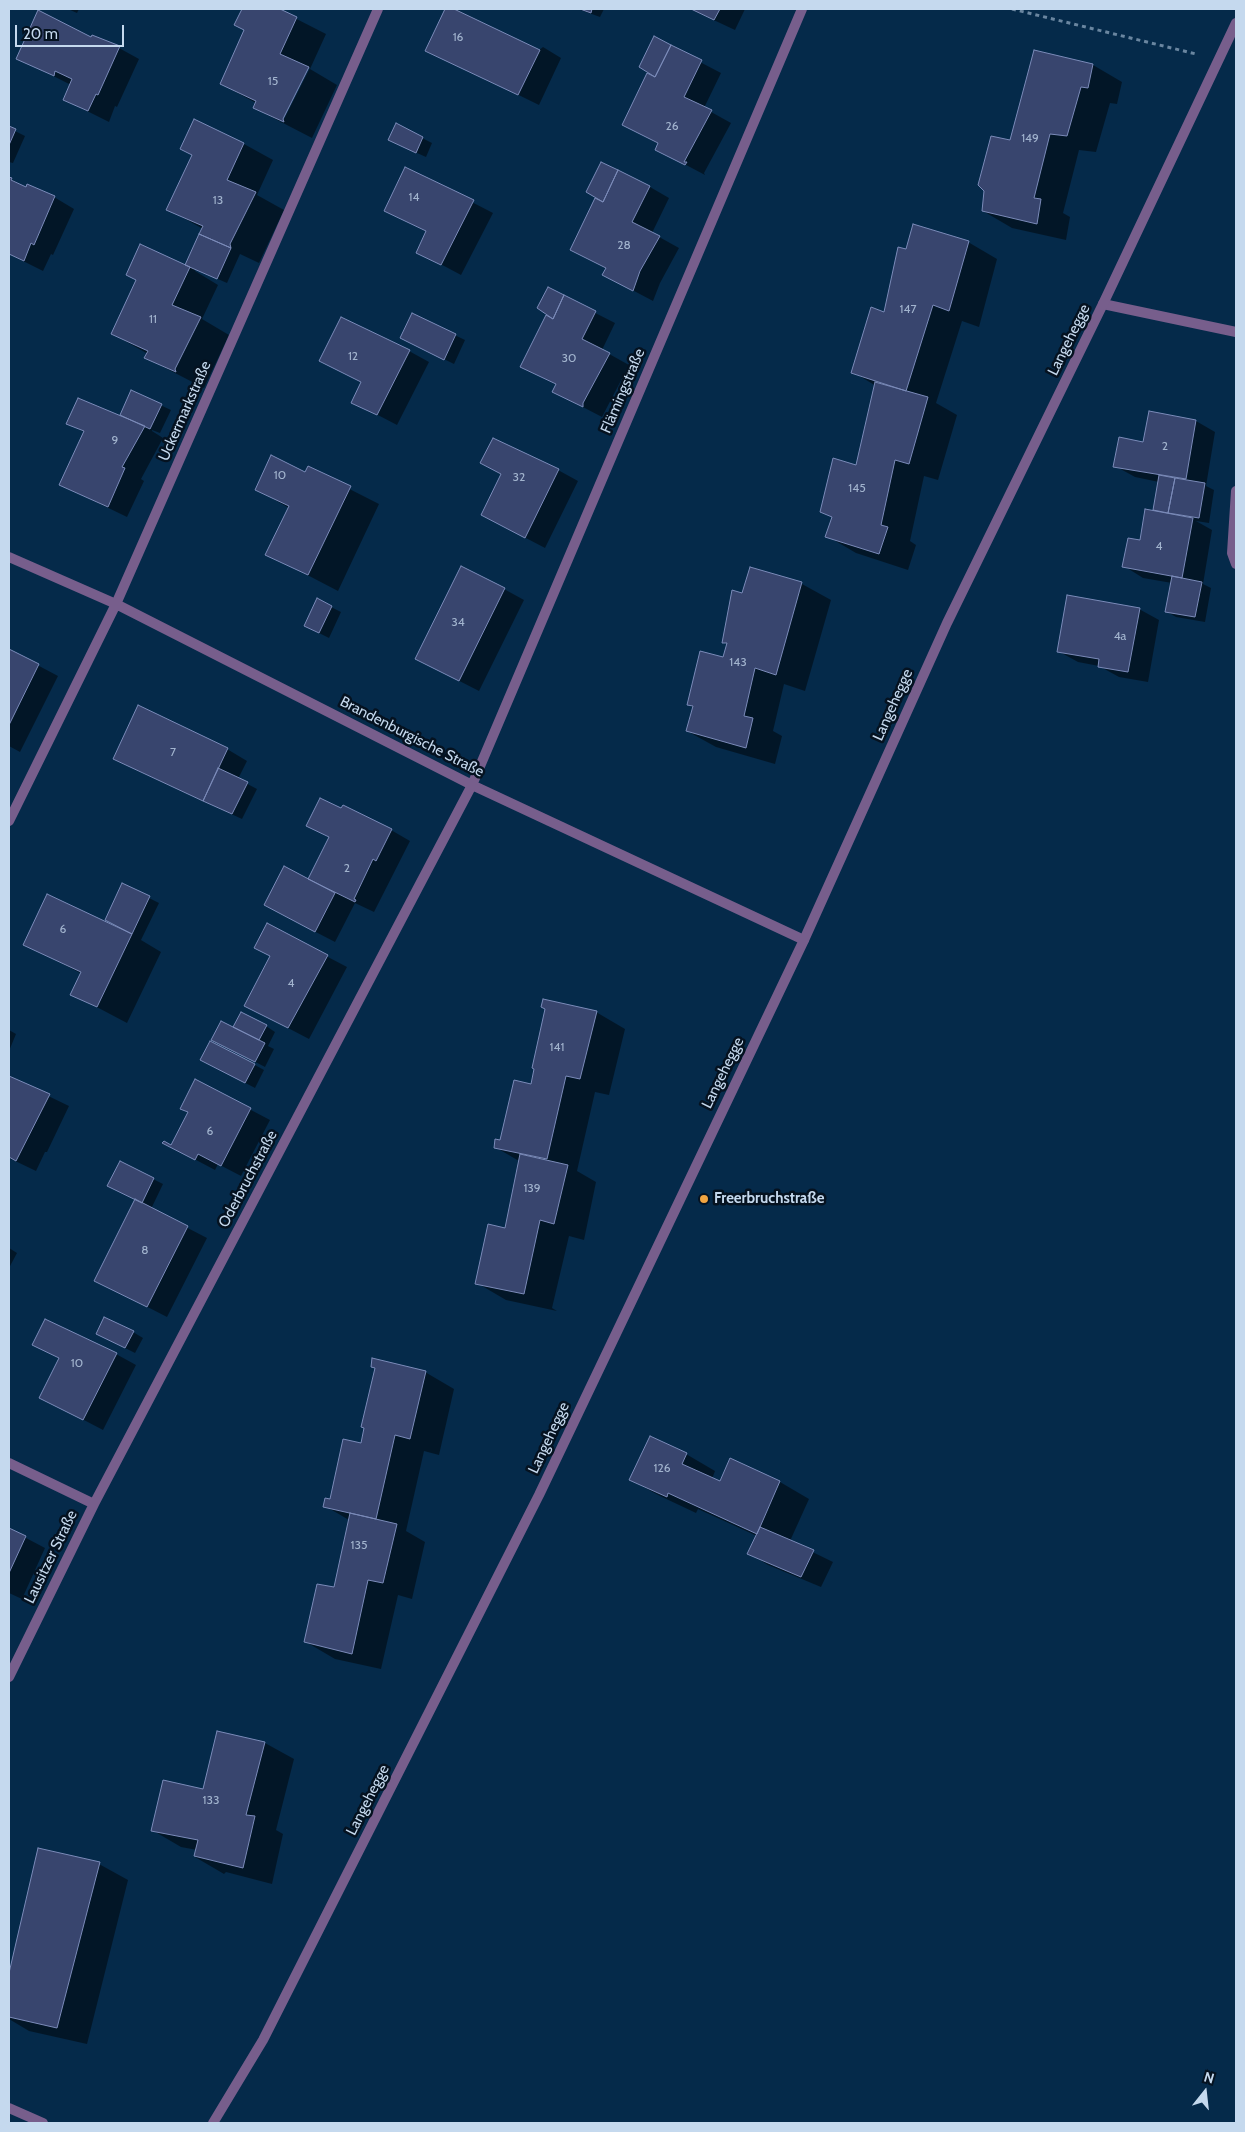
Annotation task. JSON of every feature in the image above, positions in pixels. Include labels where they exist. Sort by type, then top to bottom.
[{"type":"street","name":"Uckermarkstraße","points":[[9,820],[116,604],[378,9]]},
{"type":"street","name":"Flämingstraße","points":[[472,784],[802,9]]},
{"type":"street","name":"Langehegge","points":[[214,2123],[263,2040],[539,1495],[804,940],[947,623],[1103,304],[1236,23]]},
{"type":"street","points":[[1103,304],[1236,332]]},
{"type":"street","points":[[1236,491],[1232,553],[1236,564]]},
{"type":"street","name":"Brandenburgische Straße","points":[[9,557],[116,604],[472,784],[804,940]]},
{"type":"street","name":"Oderbruchstraße","points":[[94,1504],[472,784]]},
{"type":"street","points":[[9,1463],[94,1504]]},
{"type":"street","name":"Lausitzer Straße","points":[[9,1677],[94,1504]]},
{"type":"street","points":[[9,2108],[43,2123]]},
{"type":"path","points":[[1012,9],[1219,60]]},
{"type":"building","points":[[242,9],[280,9],[297,17],[280,54],[309,67],[283,119],[284,122],[253,108],[256,101],[220,84],[244,30],[234,25]]},
{"type":"building","points":[[445,9],[454,9],[540,50],[518,95],[425,51]]},
{"type":"building","points":[[580,9],[592,9],[591,13]]},
{"type":"building","points":[[691,9],[720,9],[714,20]]},
{"type":"building","points":[[38,10],[91,37],[92,35],[120,46],[98,95],[96,94],[88,111],[63,100],[72,79],[55,71],[54,76],[16,59]]},
{"type":"building","points":[[654,36],[671,45],[655,77],[639,67]]},
{"type":"building","points":[[671,45],[702,60],[684,97],[712,110],[684,162],[687,162],[685,165],[655,150],[658,143],[622,125],[647,73],[655,77]]},
{"type":"building","points":[[1034,50],[1093,64],[1088,88],[1081,87],[1067,136],[1050,134],[1034,198],[1041,199],[1037,224],[982,211],[984,191],[978,185],[991,136],[1010,140]]},
{"type":"building","points":[[194,119],[244,143],[227,180],[256,192],[230,244],[231,248],[199,234],[203,226],[166,210],[192,155],[180,149]]},
{"type":"building","points":[[396,123],[423,137],[416,153],[388,140]]},
{"type":"building","points":[[9,126],[16,129],[9,145]]},
{"type":"building","points":[[601,162],[618,170],[603,202],[586,192]]},
{"type":"building","points":[[405,167],[474,200],[441,265],[416,253],[426,231],[384,211]]},
{"type":"building","points":[[618,170],[650,186],[632,222],[660,236],[640,271],[633,291],[602,275],[606,268],[570,250],[595,198],[603,202]]},
{"type":"building","points":[[9,177],[12,178],[11,180],[26,187],[27,184],[55,196],[34,245],[31,243],[24,261],[9,254]]},
{"type":"building","points":[[913,224],[969,241],[949,311],[933,305],[906,391],[851,373],[871,307],[884,312],[898,247],[906,249]]},
{"type":"building","points":[[199,234],[231,248],[217,279],[185,265]]},
{"type":"building","points":[[140,244],[190,267],[172,305],[201,317],[175,369],[176,372],[144,358],[148,351],[111,334],[136,280],[126,275]]},
{"type":"building","points":[[548,287],[564,295],[553,319],[537,308]]},
{"type":"building","points":[[564,295],[596,311],[582,339],[610,353],[583,403],[583,407],[552,392],[556,384],[520,367],[546,315],[553,319]]},
{"type":"building","points":[[412,313],[456,334],[444,360],[400,338]]},
{"type":"building","points":[[341,317],[410,350],[377,415],[351,403],[361,382],[319,361]]},
{"type":"building","points":[[875,382],[928,397],[909,464],[895,460],[881,525],[888,527],[879,554],[825,537],[832,517],[820,512],[833,458],[856,465]]},
{"type":"building","points":[[131,390],[162,404],[150,429],[120,415]]},
{"type":"building","points":[[78,398],[145,426],[122,467],[125,468],[108,507],[59,485],[84,431],[66,424]]},
{"type":"building","points":[[1149,411],[1196,420],[1186,479],[1113,467],[1119,437],[1143,442]]},
{"type":"building","points":[[493,438],[559,469],[525,538],[481,515],[501,474],[480,463]]},
{"type":"building","points":[[271,455],[305,472],[308,466],[351,486],[308,575],[265,555],[289,506],[255,490]]},
{"type":"building","points":[[1159,475],[1175,478],[1168,513],[1153,510]]},
{"type":"building","points":[[1175,478],[1205,483],[1199,518],[1168,513]]},
{"type":"building","points":[[1145,509],[1193,518],[1182,578],[1122,567],[1128,538],[1140,540]]},
{"type":"building","points":[[461,566],[505,588],[459,681],[415,659]]},
{"type":"building","points":[[750,567],[802,582],[776,675],[755,668],[744,716],[753,718],[746,748],[686,731],[693,706],[687,705],[700,651],[723,657],[727,643],[722,643],[732,590],[742,593]]},
{"type":"building","points":[[1172,576],[1202,582],[1195,617],[1165,612]]},
{"type":"building","points":[[1067,595],[1140,608],[1128,672],[1098,667],[1099,659],[1057,652]]},
{"type":"building","points":[[317,598],[332,606],[319,633],[304,626]]},
{"type":"building","points":[[9,649],[39,664],[9,725]]},
{"type":"building","points":[[138,705],[228,748],[203,801],[113,759]]},
{"type":"building","points":[[218,768],[248,782],[232,814],[203,801]]},
{"type":"building","points":[[320,798],[341,808],[343,805],[392,829],[376,861],[373,859],[354,899],[356,900],[355,902],[308,879],[329,837],[306,826]]},
{"type":"building","points":[[284,866],[335,893],[315,932],[264,905]]},
{"type":"building","points":[[122,883],[150,896],[132,934],[105,920]]},
{"type":"building","points":[[47,894],[132,934],[97,1007],[70,995],[81,972],[23,945]]},
{"type":"building","points":[[267,923],[328,955],[288,1028],[244,1006],[270,956],[254,948]]},
{"type":"building","points":[[543,999],[597,1011],[580,1079],[566,1076],[547,1159],[494,1148],[495,1139],[500,1140],[514,1080],[531,1084],[534,1069],[532,1068],[545,1009],[541,1007]]},
{"type":"building","points":[[241,1012],[267,1025],[259,1040],[233,1027]]},
{"type":"building","points":[[221,1021],[265,1043],[255,1062],[211,1040]]},
{"type":"building","points":[[210,1041],[255,1064],[245,1083],[200,1060]]},
{"type":"building","points":[[9,1076],[50,1094],[16,1161],[9,1157]]},
{"type":"building","points":[[195,1079],[251,1108],[221,1166],[198,1154],[195,1160],[162,1143],[164,1141],[171,1145],[188,1112],[180,1109]]},
{"type":"building","points":[[520,1154],[568,1165],[554,1224],[540,1220],[524,1294],[475,1284],[488,1224],[505,1228]]},
{"type":"building","points":[[120,1161],[154,1178],[142,1203],[107,1186]]},
{"type":"building","points":[[135,1199],[188,1226],[147,1307],[94,1281]]},
{"type":"building","points":[[104,1317],[134,1331],[125,1348],[96,1334]]},
{"type":"building","points":[[45,1319],[117,1353],[83,1420],[39,1398],[59,1358],[32,1345]]},
{"type":"building","points":[[372,1358],[426,1371],[410,1439],[395,1435],[376,1519],[323,1507],[325,1498],[330,1499],[343,1439],[361,1443],[364,1428],[361,1427],[375,1368],[371,1367]]},
{"type":"building","points":[[650,1436],[687,1453],[682,1464],[720,1481],[730,1458],[780,1481],[757,1534],[668,1493],[667,1497],[629,1480]]},
{"type":"building","points":[[350,1513],[397,1524],[383,1583],[368,1580],[352,1654],[304,1642],[317,1584],[334,1587]]},
{"type":"building","points":[[760,1527],[814,1550],[801,1577],[747,1554]]},
{"type":"building","points":[[9,1528],[26,1536],[9,1573]]},
{"type":"building","points":[[217,1731],[265,1742],[246,1815],[255,1816],[243,1868],[194,1856],[198,1840],[151,1831],[163,1780],[203,1789]]},
{"type":"building","points":[[38,1848],[100,1862],[57,2028],[9,2017],[9,1973]]},
{"type":"place","name":"Freerbruchstraße","points":[[704,1199]]}]
